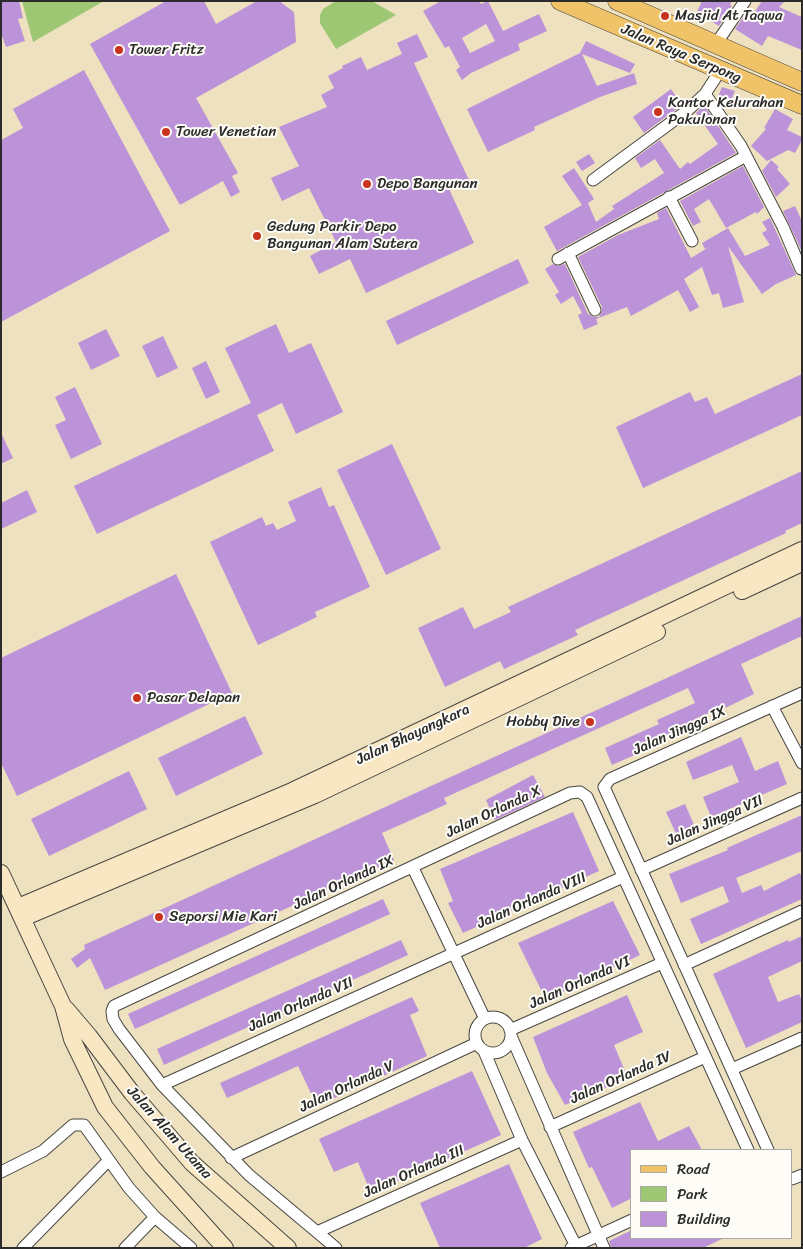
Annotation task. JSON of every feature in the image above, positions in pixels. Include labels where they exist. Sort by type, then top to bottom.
[{"type":"main road","name":"Jalan Raya Serpong","points":[[560,1],[802,105]]},
{"type":"main road","name":"Jalan Raya Serpong","points":[[617,1],[802,82]]},
{"type":"main road","name":"Jalan Bhayangkara","points":[[21,912],[292,791],[802,550]]},
{"type":"main road","name":"Jalan Bhayangkara","points":[[21,912],[315,795],[802,563]]},
{"type":"main road","name":"Jalan Alam Utama","points":[[1,873],[21,912],[63,1006],[72,1039],[105,1107],[152,1167],[225,1248]]},
{"type":"main road","name":"Jalan Alam Utama","points":[[63,1006],[89,1036],[132,1093],[192,1163],[288,1248]]},
{"type":"street","points":[[716,44],[745,1]]},
{"type":"street","points":[[593,180],[688,110],[705,94],[720,71]]},
{"type":"street","points":[[705,94],[746,156],[783,227],[801,270]]},
{"type":"street","points":[[558,259],[668,197],[746,156]]},
{"type":"street","points":[[668,197],[692,241]]},
{"type":"street","points":[[568,253],[595,310]]},
{"type":"street","name":"Jalan Jingga IX","points":[[641,870],[604,787],[610,778],[802,693]]},
{"type":"street","points":[[772,706],[802,763]]},
{"type":"street","name":"Jalan Orlanda X","points":[[413,868],[570,793],[580,792],[587,797],[623,876]]},
{"type":"street","name":"Jalan Jingga VII","points":[[641,870],[802,798]]},
{"type":"street","points":[[413,868],[485,1019]]},
{"type":"street","name":"Jalan Orlanda IX","points":[[162,1085],[113,1019],[112,1011],[114,1006],[123,1000],[413,868]]},
{"type":"street","points":[[641,870],[768,1149]]},
{"type":"street","points":[[623,876],[748,1149]]},
{"type":"street","name":"Jalan Orlanda VIII","points":[[453,952],[623,876]]},
{"type":"street","points":[[684,965],[802,911]]},
{"type":"street","name":"Jalan Orlanda VII","points":[[162,1085],[453,952]]},
{"type":"street","name":"Jalan Orlanda VI","points":[[510,1033],[662,963]]},
{"type":"street","points":[[604,1248],[599,1236],[550,1127],[507,1024],[497,1018],[485,1019],[477,1027],[475,1038],[522,1140],[575,1247],[599,1236],[630,1221]]},
{"type":"street","points":[[480,1047],[490,1053],[501,1051],[506,1047],[510,1033]]},
{"type":"street","points":[[732,1070],[802,1038]]},
{"type":"street","name":"Jalan Orlanda V","points":[[231,1158],[480,1047]]},
{"type":"street","name":"Jalan Orlanda IV","points":[[550,1127],[705,1057]]},
{"type":"street","points":[[162,1085],[231,1158],[336,1248]]},
{"type":"street","points":[[1,1172],[44,1151],[74,1125],[84,1125],[95,1137],[108,1161],[155,1217],[192,1248]]},
{"type":"street","name":"Jalan Orlanda III","points":[[317,1232],[522,1140]]},
{"type":"street","points":[[23,1248],[108,1161]]},
{"type":"street","points":[[125,1248],[155,1217]]},
{"type":"green space","points":[[22,1],[104,1],[33,42]]},
{"type":"green space","points":[[336,1],[372,1],[396,15],[336,49],[320,23],[320,15],[323,9]]},
{"type":"building","points":[[1,1],[19,1],[23,18],[18,19],[25,41],[6,47],[1,33]]},
{"type":"building","points":[[166,1],[204,1],[216,24],[257,1],[279,1],[294,12],[296,42],[196,98],[238,173],[232,176],[240,192],[231,197],[223,181],[180,205],[90,44]]},
{"type":"building","points":[[441,1],[479,1],[481,4],[488,1],[503,31],[539,14],[547,31],[518,44],[520,50],[471,73],[462,80],[456,70],[460,67],[449,46],[445,48],[423,11]],"holes":[[[486,24],[495,41],[470,53],[462,38]]]},
{"type":"building","points":[[702,1],[732,1],[730,5],[732,6],[719,26],[706,18],[704,20],[695,16]]},
{"type":"building","points":[[762,1],[785,1],[779,7],[802,17],[802,50],[768,36],[762,46],[735,29],[746,13],[752,16]]},
{"type":"building","name":"Depo Bangunan","points":[[417,34],[428,57],[414,63],[469,180],[449,189],[474,243],[366,293],[350,259],[319,274],[310,256],[336,242],[309,188],[282,201],[271,178],[299,166],[279,127],[327,107],[321,95],[334,88],[328,76],[343,68],[342,66],[361,57],[367,70],[402,54],[397,43]]},
{"type":"building","points":[[586,41],[635,64],[630,73],[582,54],[597,86],[634,73],[637,84],[600,97],[534,127],[535,130],[488,152],[467,109],[580,53]]},
{"type":"building","points":[[84,70],[170,231],[1,322],[1,140],[23,128],[13,109]]},
{"type":"building","points":[[722,87],[735,91],[728,108],[722,106],[717,99]]},
{"type":"building","name":"Kantor Kelurahan Pakulonan","points":[[671,89],[682,105],[644,133],[633,117]]},
{"type":"building","points":[[704,105],[736,153],[557,251],[544,227],[582,205],[562,176],[574,168],[594,199],[588,203],[596,222],[614,209],[612,206],[664,173],[655,159],[641,168],[635,158],[660,140],[680,169],[718,144],[696,113]]},
{"type":"building","points":[[775,109],[793,119],[787,130],[802,137],[802,140],[795,153],[788,150],[767,161],[751,146],[766,129],[764,128]]},
{"type":"building","points":[[589,154],[595,163],[582,171],[576,162]]},
{"type":"building","points":[[771,160],[779,167],[777,169],[790,184],[776,197],[762,171]]},
{"type":"building","points":[[743,166],[764,207],[757,214],[756,212],[726,228],[709,199],[694,209],[701,222],[693,226],[680,201]]},
{"type":"building","points":[[795,206],[802,221],[802,252],[783,211]]},
{"type":"building","points":[[666,208],[691,258],[709,247],[705,249],[702,243],[728,228],[745,256],[770,245],[762,233],[767,230],[762,222],[770,218],[796,275],[776,284],[762,294],[728,246],[744,302],[723,308],[719,293],[712,295],[702,267],[684,279],[699,307],[690,312],[678,290],[631,316],[627,307],[596,319],[598,324],[584,330],[578,315],[582,313],[573,296],[561,304],[555,295],[559,292],[545,269],[553,264],[558,266],[565,264],[588,314],[599,317],[602,307],[578,257],[618,235],[659,219],[657,213]]},
{"type":"building","points":[[518,259],[529,283],[397,345],[386,321]]},
{"type":"building","points":[[276,324],[289,353],[311,343],[343,412],[296,434],[282,403],[257,415],[274,451],[97,534],[74,486],[251,403],[225,348]]},
{"type":"building","points":[[106,329],[120,356],[91,370],[78,343]]},
{"type":"building","points":[[163,336],[178,368],[157,378],[142,346]]},
{"type":"building","points":[[206,361],[220,392],[206,399],[192,368]]},
{"type":"building","points":[[802,374],[802,415],[643,488],[616,427],[690,392],[695,402],[707,397],[715,414]]},
{"type":"building","points":[[75,387],[102,444],[71,459],[55,425],[66,420],[55,397]]},
{"type":"building","points":[[1,433],[13,458],[1,464]]},
{"type":"building","points":[[392,444],[441,549],[386,575],[337,470]]},
{"type":"building","points":[[802,471],[802,523],[785,531],[786,533],[575,630],[578,635],[504,669],[500,661],[445,687],[418,628],[463,607],[474,629],[511,612],[508,607]]},
{"type":"building","points":[[321,487],[329,507],[334,505],[370,587],[315,612],[317,617],[258,645],[210,542],[262,517],[266,526],[273,523],[277,530],[296,521],[288,502]]},
{"type":"building","points":[[27,490],[37,512],[1,529],[1,503]]},
{"type":"building","points":[[176,574],[232,693],[17,796],[1,763],[1,658]]},
{"type":"building","points":[[802,616],[802,636],[741,664],[754,694],[719,711],[718,709],[697,718],[698,720],[662,737],[664,742],[612,765],[605,748],[659,724],[657,720],[695,703],[688,688],[444,798],[447,804],[382,833],[394,860],[105,990],[90,958],[77,968],[71,959],[85,949],[84,945]]},
{"type":"building","points":[[245,716],[263,754],[176,796],[158,758]]},
{"type":"building","points":[[741,737],[755,771],[778,761],[787,784],[711,817],[703,797],[739,782],[732,765],[693,780],[686,762]]},
{"type":"building","points":[[129,771],[147,809],[49,856],[31,819]]},
{"type":"building","points":[[533,775],[545,797],[495,820],[486,800]]},
{"type":"building","points":[[685,804],[698,834],[680,842],[666,812]]},
{"type":"building","points":[[573,812],[599,871],[463,933],[448,903],[453,901],[440,869]]},
{"type":"building","points":[[802,815],[802,851],[736,878],[742,893],[761,885],[764,891],[800,873],[802,878],[802,899],[701,944],[690,919],[729,902],[723,886],[681,903],[669,874],[728,850],[727,848]]},
{"type":"building","points":[[383,899],[390,914],[135,1029],[128,1014]]},
{"type":"building","points":[[613,901],[640,955],[546,1000],[518,943]]},
{"type":"building","points":[[802,936],[802,961],[768,977],[778,1002],[799,994],[802,1001],[802,1022],[746,1048],[713,974],[788,940],[789,942]]},
{"type":"building","points":[[401,940],[408,955],[164,1065],[157,1049]]},
{"type":"building","points":[[627,995],[643,1032],[614,1045],[628,1078],[565,1105],[547,1073],[533,1037]]},
{"type":"building","points":[[412,997],[419,1011],[410,1015],[427,1056],[317,1106],[298,1066],[227,1098],[220,1083]]},
{"type":"building","points":[[472,1071],[501,1135],[371,1193],[358,1162],[334,1172],[319,1139]]},
{"type":"building","points":[[640,1102],[658,1141],[689,1126],[701,1149],[630,1149],[630,1199],[612,1208],[592,1167],[589,1168],[573,1132]]},
{"type":"building","points":[[509,1164],[542,1239],[524,1248],[440,1248],[420,1203]]},
{"type":"building","points":[[630,1231],[630,1239],[722,1239],[703,1248],[611,1248],[609,1241]]},
{"type":"place","name":"Masjid At Taqwa","points":[[665,16]]},
{"type":"place","name":"Tower Fritz","points":[[119,50]]},
{"type":"place","name":"Kantor Kelurahan Pakulonan","points":[[658,112]]},
{"type":"place","name":"Tower Venetian","points":[[166,132]]},
{"type":"place","name":"Depo Bangunan","points":[[367,184]]},
{"type":"place","name":"Gedung Parkir Depo Bangunan Alam Sutera","points":[[257,236]]},
{"type":"place","name":"Pasar Delapan","points":[[137,698]]},
{"type":"place","name":"Hobby Dive","points":[[590,722]]},
{"type":"place","name":"Seporsi Mie Kari","points":[[159,917]]}]
